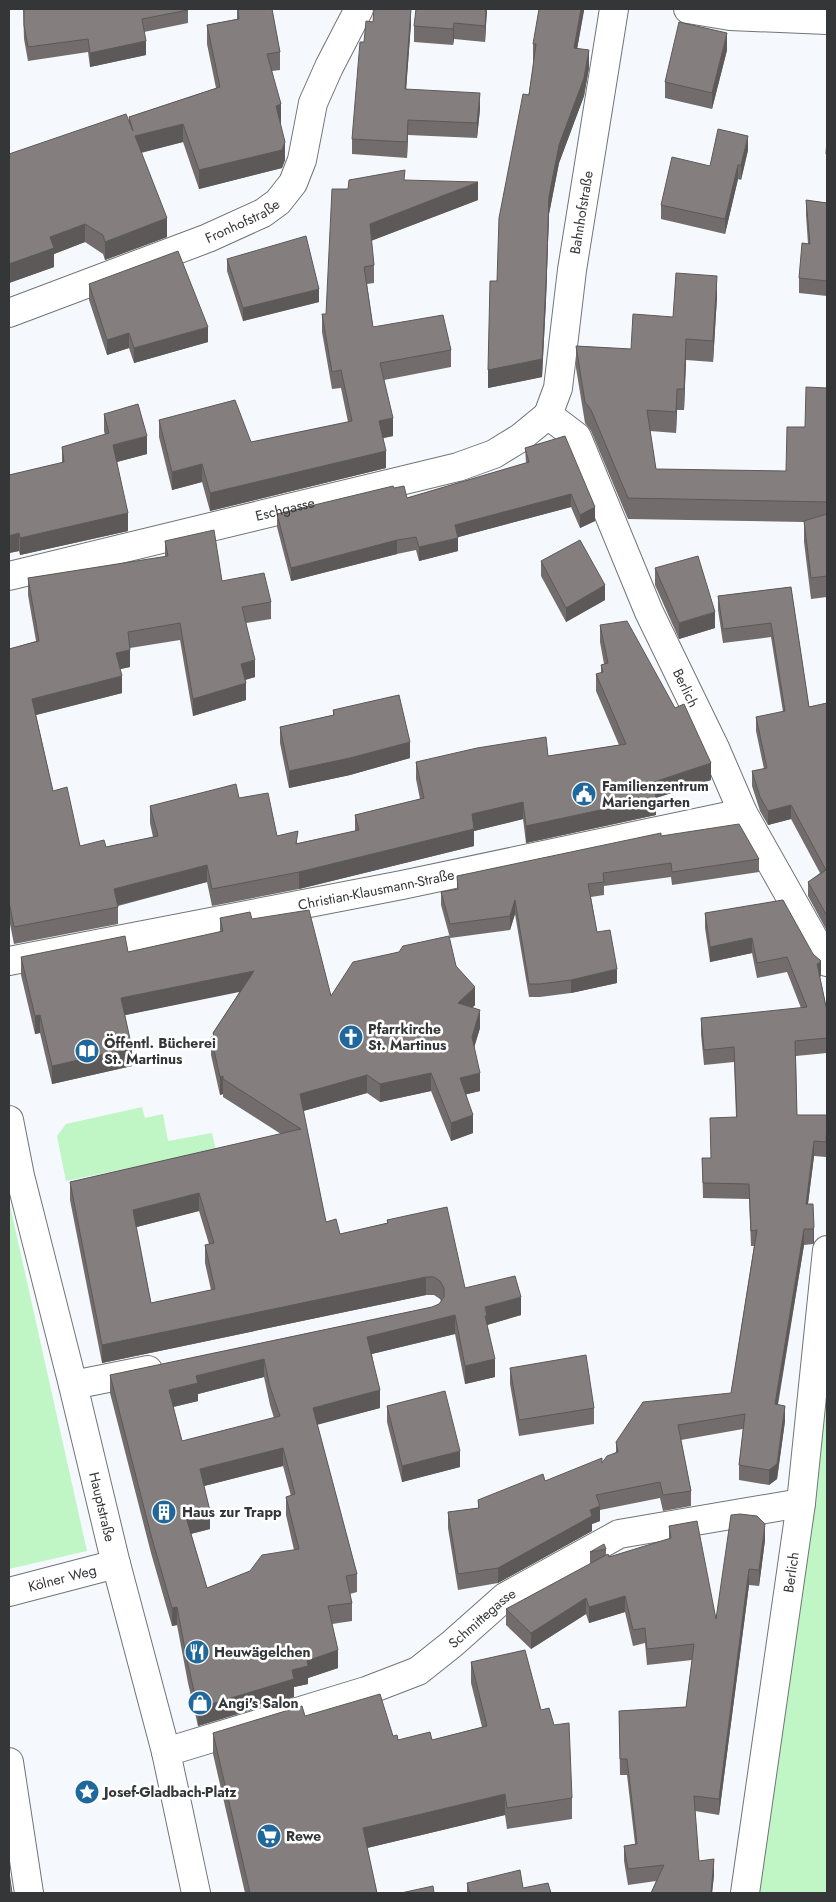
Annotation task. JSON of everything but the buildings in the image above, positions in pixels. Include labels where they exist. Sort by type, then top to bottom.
[{"type":"street","name":"Fronhofstraße","points":[[9,313],[208,238],[263,213],[278,202],[293,183],[302,160],[313,103],[359,9]]},
{"type":"street","name":"Bahnhofstraße","points":[[548,415],[558,388],[574,260],[614,9]]},
{"type":"street","points":[[688,9],[730,16],[827,20]]},
{"type":"street","name":"Eschgasse","points":[[9,576],[458,467],[494,454],[520,438],[548,415]]},
{"type":"street","name":"Berlich","points":[[548,415],[577,438],[649,612],[715,748],[743,813],[827,962]]},
{"type":"street","name":"Christian-Klausmann-Straße","points":[[9,961],[402,884],[743,813]]},
{"type":"street","name":"Hauptstraße","points":[[9,1120],[20,1176],[116,1564],[166,1752],[196,1893]]},
{"type":"street","name":"Berlich","points":[[745,1893],[801,1503],[827,1250]]},
{"type":"street","points":[[73,1385],[170,1365]]},
{"type":"street","name":"Schmittegasse","points":[[166,1752],[366,1691],[418,1671],[505,1597],[619,1534],[801,1503]]},
{"type":"street","name":"Kölner Weg","points":[[9,1592],[116,1564]]},
{"type":"street","points":[[9,1762],[29,1893]]},
{"type":"green space","points":[[142,1107],[145,1118],[163,1114],[168,1141],[212,1133],[216,1150],[66,1181],[57,1136],[66,1124]]},
{"type":"green space","points":[[9,1201],[87,1551],[9,1569]]},
{"type":"green space","points":[[827,1385],[827,1893],[760,1893],[822,1386]]},
{"type":"place","name":"Familienzentrum Mariengarten","points":[[584,794]]},
{"type":"place","name":"Pfarrkirche St. Martinus","points":[[351,1037]]},
{"type":"place","name":"Öffentl. Bücherei St. Martinus","points":[[87,1051]]},
{"type":"place","name":"Haus zur Trapp","points":[[164,1512]]},
{"type":"place","name":"Heuwägelchen","points":[[197,1652]]},
{"type":"place","name":"Angi's Salon","points":[[200,1703]]},
{"type":"place","name":"Josef-Gladbach-Platz","points":[[87,1792]]},
{"type":"place","name":"Rewe","points":[[269,1836]]}]
